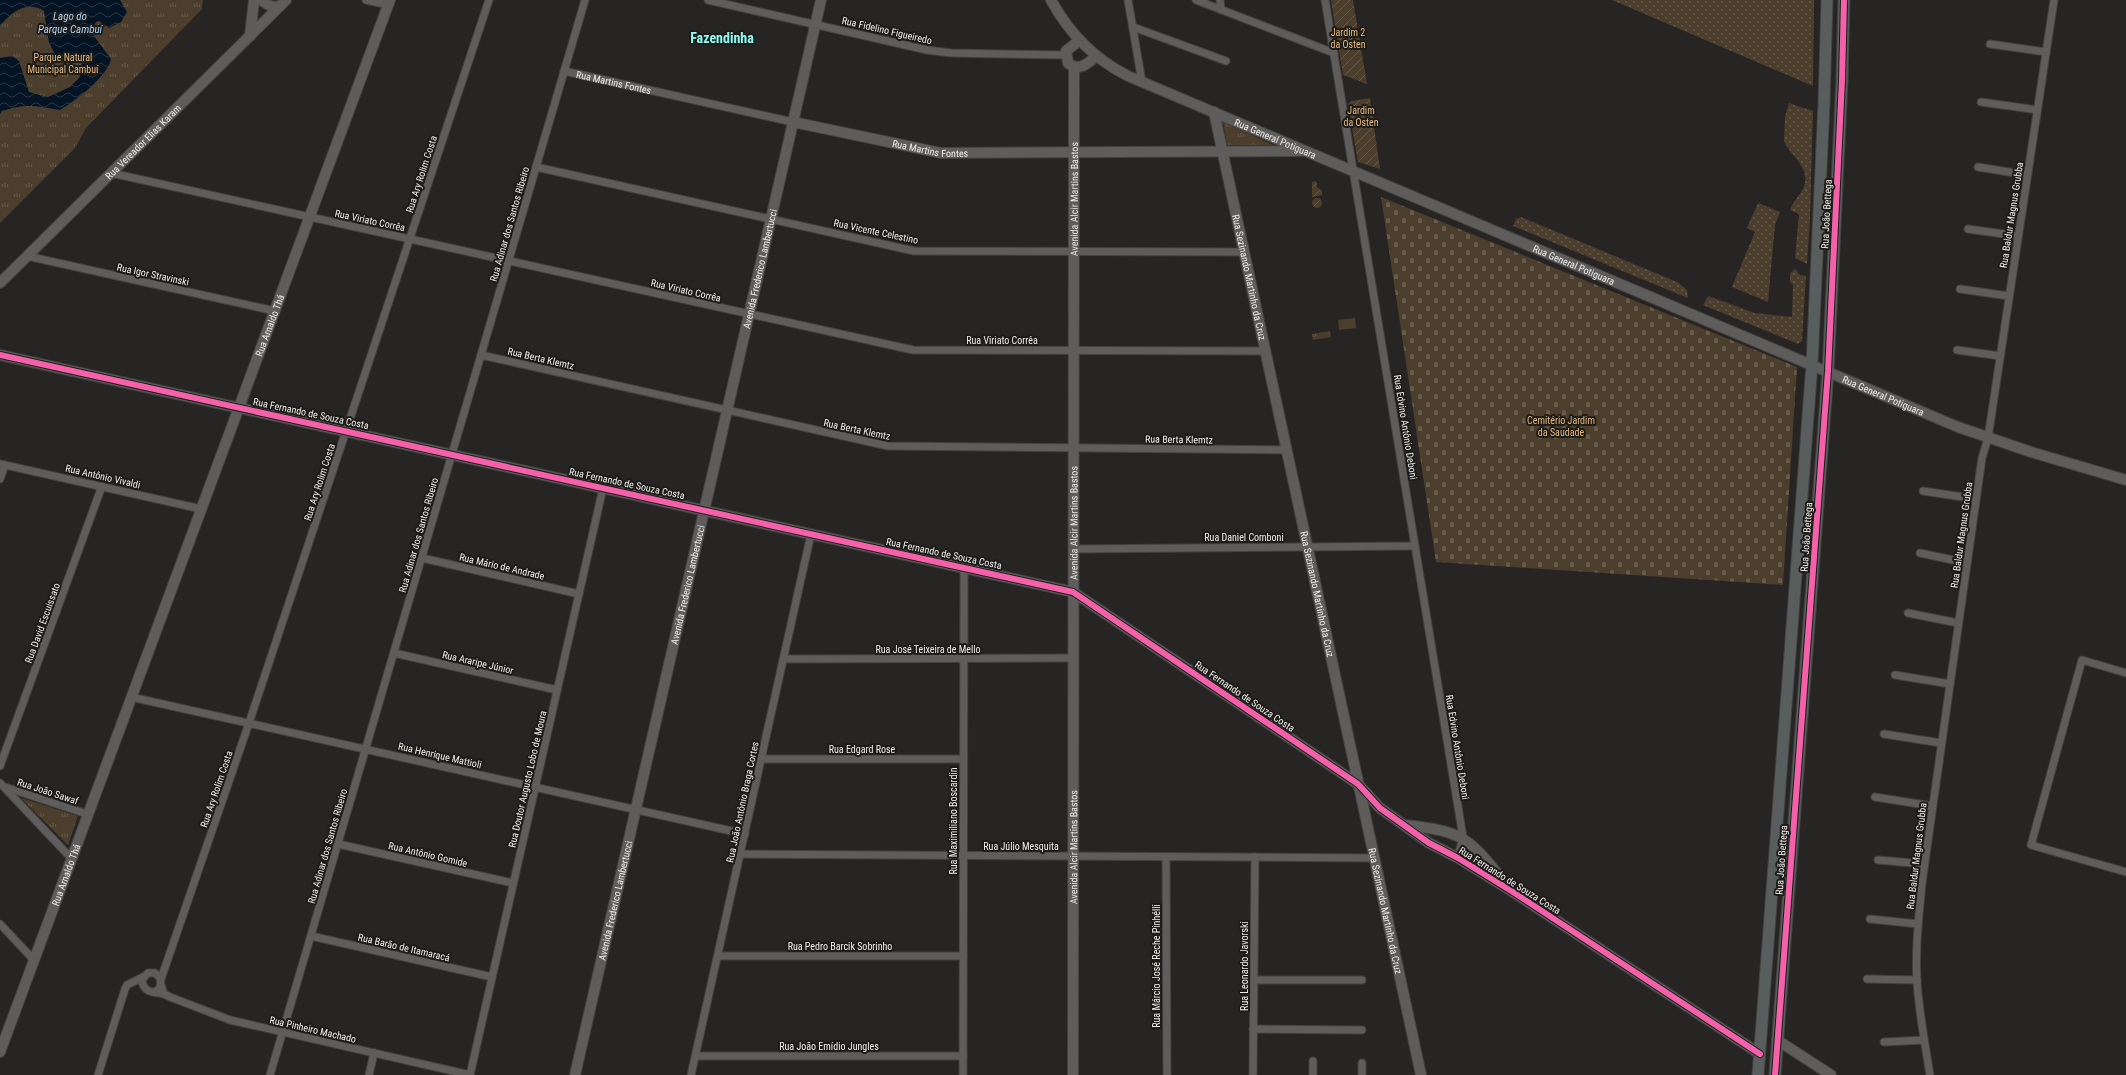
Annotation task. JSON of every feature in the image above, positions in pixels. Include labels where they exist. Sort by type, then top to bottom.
[{"type":"main road","name":"Rua João Bettega","points":[[1758,1075],[1812,364],[1826,63],[1827,0]]},
{"type":"main road","name":"Rua João Bettega","points":[[1775,1075],[1828,371],[1843,63],[1844,0]]},
{"type":"main road","points":[[1826,43],[1843,42]]},
{"type":"main road","points":[[1826,63],[1843,63]]},
{"type":"main road","points":[[1787,694],[1803,695]]},
{"type":"main road","points":[[1785,713],[1802,714]]},
{"type":"main road","points":[[1763,1005],[1780,1007]]},
{"type":"street","points":[[250,36],[254,0]]},
{"type":"street","points":[[261,0],[272,7],[283,3]]},
{"type":"street","points":[[366,0],[390,2]]},
{"type":"street","name":"Rua Ary Rolim Costa","points":[[161,982],[249,723],[489,0]]},
{"type":"street","name":"Rua Adinar dos Santos Ribeiro","points":[[270,1075],[585,0]]},
{"type":"street","name":"Rua Fidelino Figueiredo","points":[[708,0],[943,52],[1066,55]]},
{"type":"street","name":"Avenida Frederico Lambertucci","points":[[575,1075],[821,0]]},
{"type":"street","name":"Rua General Potiguara","points":[[1051,0],[1062,19],[1096,56],[1118,71],[1142,82],[1988,438],[2126,480]]},
{"type":"street","points":[[1128,0],[1142,82]]},
{"type":"street","points":[[1196,0],[1334,53]]},
{"type":"street","points":[[1220,0],[1221,10]]},
{"type":"street","name":"Rua Edvino Antônio Deboni","points":[[1325,0],[1463,837],[1458,858]]},
{"type":"street","name":"Rua Baldur Magnus Grubba","points":[[1930,1075],[1917,980],[1918,924],[1924,864],[1982,458],[1988,438],[2054,0]]},
{"type":"street","name":"Rua Arnaldo Thá","points":[[0,1052],[131,696],[133,680],[138,665],[148,650],[390,2]]},
{"type":"street","name":"Rua Vereador Elias Karam","points":[[0,283],[283,3]]},
{"type":"street","points":[[1133,27],[1226,61]]},
{"type":"street","points":[[1080,40],[1069,47],[1066,55],[1068,63],[1074,67],[1083,66],[1096,56]]},
{"type":"street","points":[[1990,44],[2046,52]]},
{"type":"street","name":"Avenida Alcir Martins Bastos","points":[[1073,1075],[1074,67]]},
{"type":"street","name":"Rua Martins Fontes","points":[[564,71],[930,152],[1074,153],[1305,151]]},
{"type":"street","points":[[1981,102],[2037,110]]},
{"type":"street","name":"Rua Sezinando Martinho da Cruz","points":[[1214,112],[1421,1075]]},
{"type":"street","name":"Rua Vicente Celestino","points":[[536,167],[919,251],[1243,252]]},
{"type":"street","points":[[1978,167],[2027,174]]},
{"type":"street","name":"Rua Viriato Corrêa","points":[[111,173],[913,350],[1265,351]]},
{"type":"street","points":[[1968,229],[2018,236]]},
{"type":"street","name":"Rua Igor Stravinski","points":[[27,256],[275,311]]},
{"type":"street","points":[[1960,289],[2009,296]]},
{"type":"street","points":[[1957,350],[2000,356]]},
{"type":"street","name":"Rua Fernando de Souza Costa","points":[[0,355],[1074,592],[1358,784],[1380,808],[1429,843],[1458,858],[1513,892],[1760,1054]]},
{"type":"street","name":"Rua Berta Klemtz","points":[[481,355],[888,446],[1286,450]]},
{"type":"street","points":[[0,479],[3,464]]},
{"type":"street","name":"Rua Antônio Vivaldi","points":[[3,464],[201,509]]},
{"type":"street","name":"Rua David Escuissato","points":[[0,766],[102,486]]},
{"type":"street","name":"Rua Doutor Augusto Lobo de Moura","points":[[470,1075],[603,488]]},
{"type":"street","points":[[1923,491],[1976,499]]},
{"type":"street","name":"Rua João Antônio Braga Cortes","points":[[691,1075],[811,534]]},
{"type":"street","name":"Rua Daniel Comboni","points":[[1074,548],[1415,546]]},
{"type":"street","points":[[1920,553],[1967,563]]},
{"type":"street","name":"Rua Mário de Andrade","points":[[422,558],[579,594]]},
{"type":"street","name":"Rua Maximiliano Boscardin","points":[[963,1075],[964,568]]},
{"type":"street","points":[[1908,613],[1958,623]]},
{"type":"street","name":"Rua Araripe Júnior","points":[[394,653],[557,690]]},
{"type":"street","name":"Rua José Teixeira de Mello","points":[[783,660],[1073,658]]},
{"type":"street","points":[[2126,673],[2082,660],[2031,845],[2126,872]]},
{"type":"street","points":[[1895,675],[1950,684]]},
{"type":"street","name":"Rua Henrique Mattioli","points":[[131,696],[745,834]]},
{"type":"street","points":[[1884,734],[1941,743]]},
{"type":"street","name":"Rua Edgard Rose","points":[[761,759],[963,759]]},
{"type":"street","points":[[1,785],[71,858]]},
{"type":"street","name":"Rua João Sawaf","points":[[1,785],[87,814]]},
{"type":"street","points":[[1875,797],[1932,806]]},
{"type":"street","name":"Rua Fernando de Souza Costa","points":[[1404,825],[1443,830],[1463,837],[1483,854],[1513,892]]},
{"type":"street","name":"Rua Antônio Gomide","points":[[338,844],[513,883]]},
{"type":"street","name":"Rua Júlio Mesquita","points":[[740,854],[1374,858]]},
{"type":"street","name":"Rua Márcio José Reche Pinhélli","points":[[1166,857],[1167,1075]]},
{"type":"street","name":"Rua Leonardo Javorski","points":[[1253,1075],[1255,857]]},
{"type":"street","points":[[1878,860],[1924,864]]},
{"type":"street","points":[[1870,919],[1918,924]]},
{"type":"street","points":[[0,924],[33,959]]},
{"type":"street","name":"Rua Barão de Itamaracá","points":[[311,936],[492,978]]},
{"type":"street","name":"Rua Pedro Barcik Sobrinho","points":[[718,956],[963,956]]},
{"type":"street","points":[[98,1075],[127,985],[148,973],[155,973],[165,969]]},
{"type":"street","points":[[155,973],[161,982],[164,994]]},
{"type":"street","points":[[144,976],[142,980],[144,987],[148,991],[155,992],[161,982]]},
{"type":"street","points":[[1867,979],[1917,980]]},
{"type":"street","points":[[1254,980],[1362,980]]},
{"type":"street","points":[[127,985],[144,987]]},
{"type":"street","name":"Rua Pinheiro Machado","points":[[155,992],[164,994],[213,1015],[470,1075]]},
{"type":"street","points":[[1253,1029],[1362,1030]]},
{"type":"street","points":[[1777,1040],[1831,1075]]},
{"type":"street","points":[[1884,1042],[1924,1040]]},
{"type":"street","points":[[369,1075],[374,1053]]},
{"type":"street","name":"Rua João Emídio Jungles","points":[[696,1056],[963,1056]]},
{"type":"street","points":[[1313,1061],[1313,1075]]},
{"type":"street","points":[[1362,1063],[1362,1075]]},
{"type":"green space","name":"Parque Natural Municipal Cambuí","points":[[0,0],[203,0],[202,9],[86,128],[75,148],[0,223]]},
{"type":"green space","name":"Jardim 2 da Osten","points":[[1331,0],[1353,0],[1367,84],[1343,75]]},
{"type":"green space","points":[[1612,0],[1814,0],[1813,86]]},
{"type":"green space","name":"Jardim da Osten","points":[[1370,98],[1380,169],[1358,162],[1348,104],[1351,101]]},
{"type":"green space","points":[[1789,103],[1813,111],[1807,264],[1795,258],[1799,214],[1790,210],[1803,189],[1805,175],[1800,164],[1784,142],[1785,117]]},
{"type":"green space","points":[[1223,122],[1273,145],[1227,145]]},
{"type":"green space","points":[[1315,181],[1317,183],[1317,187],[1322,191],[1322,195],[1312,197],[1312,182]]},
{"type":"green space","name":"Cemitério Jardim da Saudade","points":[[1381,197],[1797,367],[1783,585],[1436,562]]},
{"type":"green space","points":[[1315,198],[1319,198],[1321,199],[1321,207],[1315,208],[1312,205],[1312,201]]},
{"type":"green space","points":[[1758,203],[1780,212],[1775,225],[1768,302],[1732,287],[1755,232],[1747,228]]},
{"type":"green space","points":[[1521,217],[1677,282],[1687,290],[1688,298],[1513,226],[1516,219]]},
{"type":"green space","points":[[1795,269],[1800,275],[1806,276],[1802,341],[1798,344],[1703,305],[1708,296],[1755,313],[1792,317],[1793,284],[1790,282],[1790,273]]},
{"type":"green space","points":[[1355,318],[1356,328],[1339,330],[1338,320]]},
{"type":"green space","points":[[1330,331],[1331,337],[1313,340],[1312,334]]},
{"type":"green space","points":[[21,798],[78,816],[68,845]]},
{"type":"water","name":"Lago do Parque Cambuí","points":[[0,0],[120,0],[127,12],[121,22],[109,28],[99,21],[96,22],[91,32],[111,59],[109,66],[104,73],[90,88],[60,110],[37,106],[25,106],[11,108],[2,111],[0,114],[0,58],[12,56],[19,61],[29,92],[48,97],[70,87],[79,78],[82,71],[82,64],[76,57],[55,54],[49,43],[44,11],[38,8],[26,7],[20,9],[9,16],[0,26]]},
{"type":"cycle path","points":[[1775,1075],[1828,371],[1842,80],[1844,0]]},
{"type":"cycle path","points":[[0,355],[1073,592],[1358,784],[1380,808],[1429,843],[1458,858],[1513,892],[1760,1054]]},
{"type":"district","name":"Fazendinha","points":[[722,38]]}]
